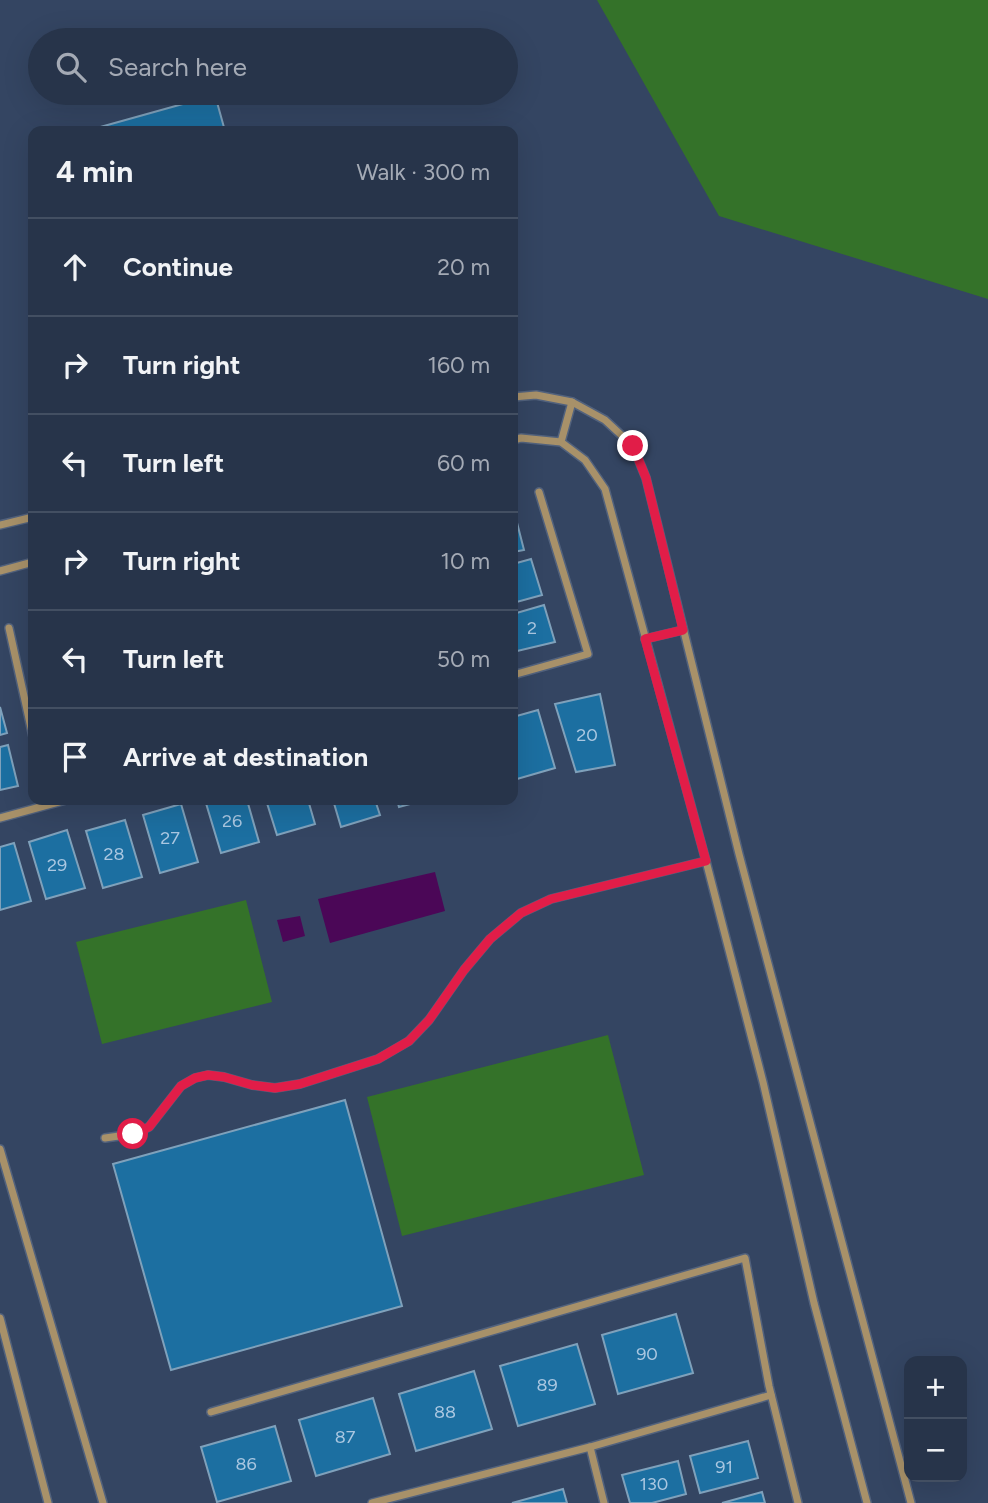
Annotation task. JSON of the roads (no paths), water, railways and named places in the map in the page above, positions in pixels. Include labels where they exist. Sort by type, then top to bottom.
[{"type":"street","points":[[518,397],[536,395],[572,402],[605,420],[633,446],[646,478],[743,868],[911,1503]]},
{"type":"street","points":[[561,442],[572,402]]},
{"type":"street","points":[[518,439],[561,442],[585,460],[605,489],[706,861],[763,1082],[814,1303],[867,1503]]},
{"type":"street","points":[[518,674],[588,654],[539,492]]},
{"type":"street","points":[[0,525],[28,518]]},
{"type":"street","points":[[0,571],[28,563]]},
{"type":"street","points":[[9,628],[28,714]]},
{"type":"street","points":[[645,639],[683,630]]},
{"type":"street","points":[[0,818],[39,805]]},
{"type":"street","points":[[105,1138],[133,1134],[149,1127],[181,1086],[195,1078],[208,1075],[224,1077],[275,1088],[300,1084],[378,1059],[409,1041],[429,1020],[464,970],[490,939],[521,913],[551,899],[706,861]]},
{"type":"street","points":[[0,1149],[103,1503]]},
{"type":"street","points":[[211,1412],[745,1258],[771,1395],[798,1503]]},
{"type":"street","points":[[0,1318],[48,1503]]},
{"type":"street","points":[[372,1503],[402,1500],[771,1395]]},
{"type":"street","points":[[590,1447],[604,1503]]}]
